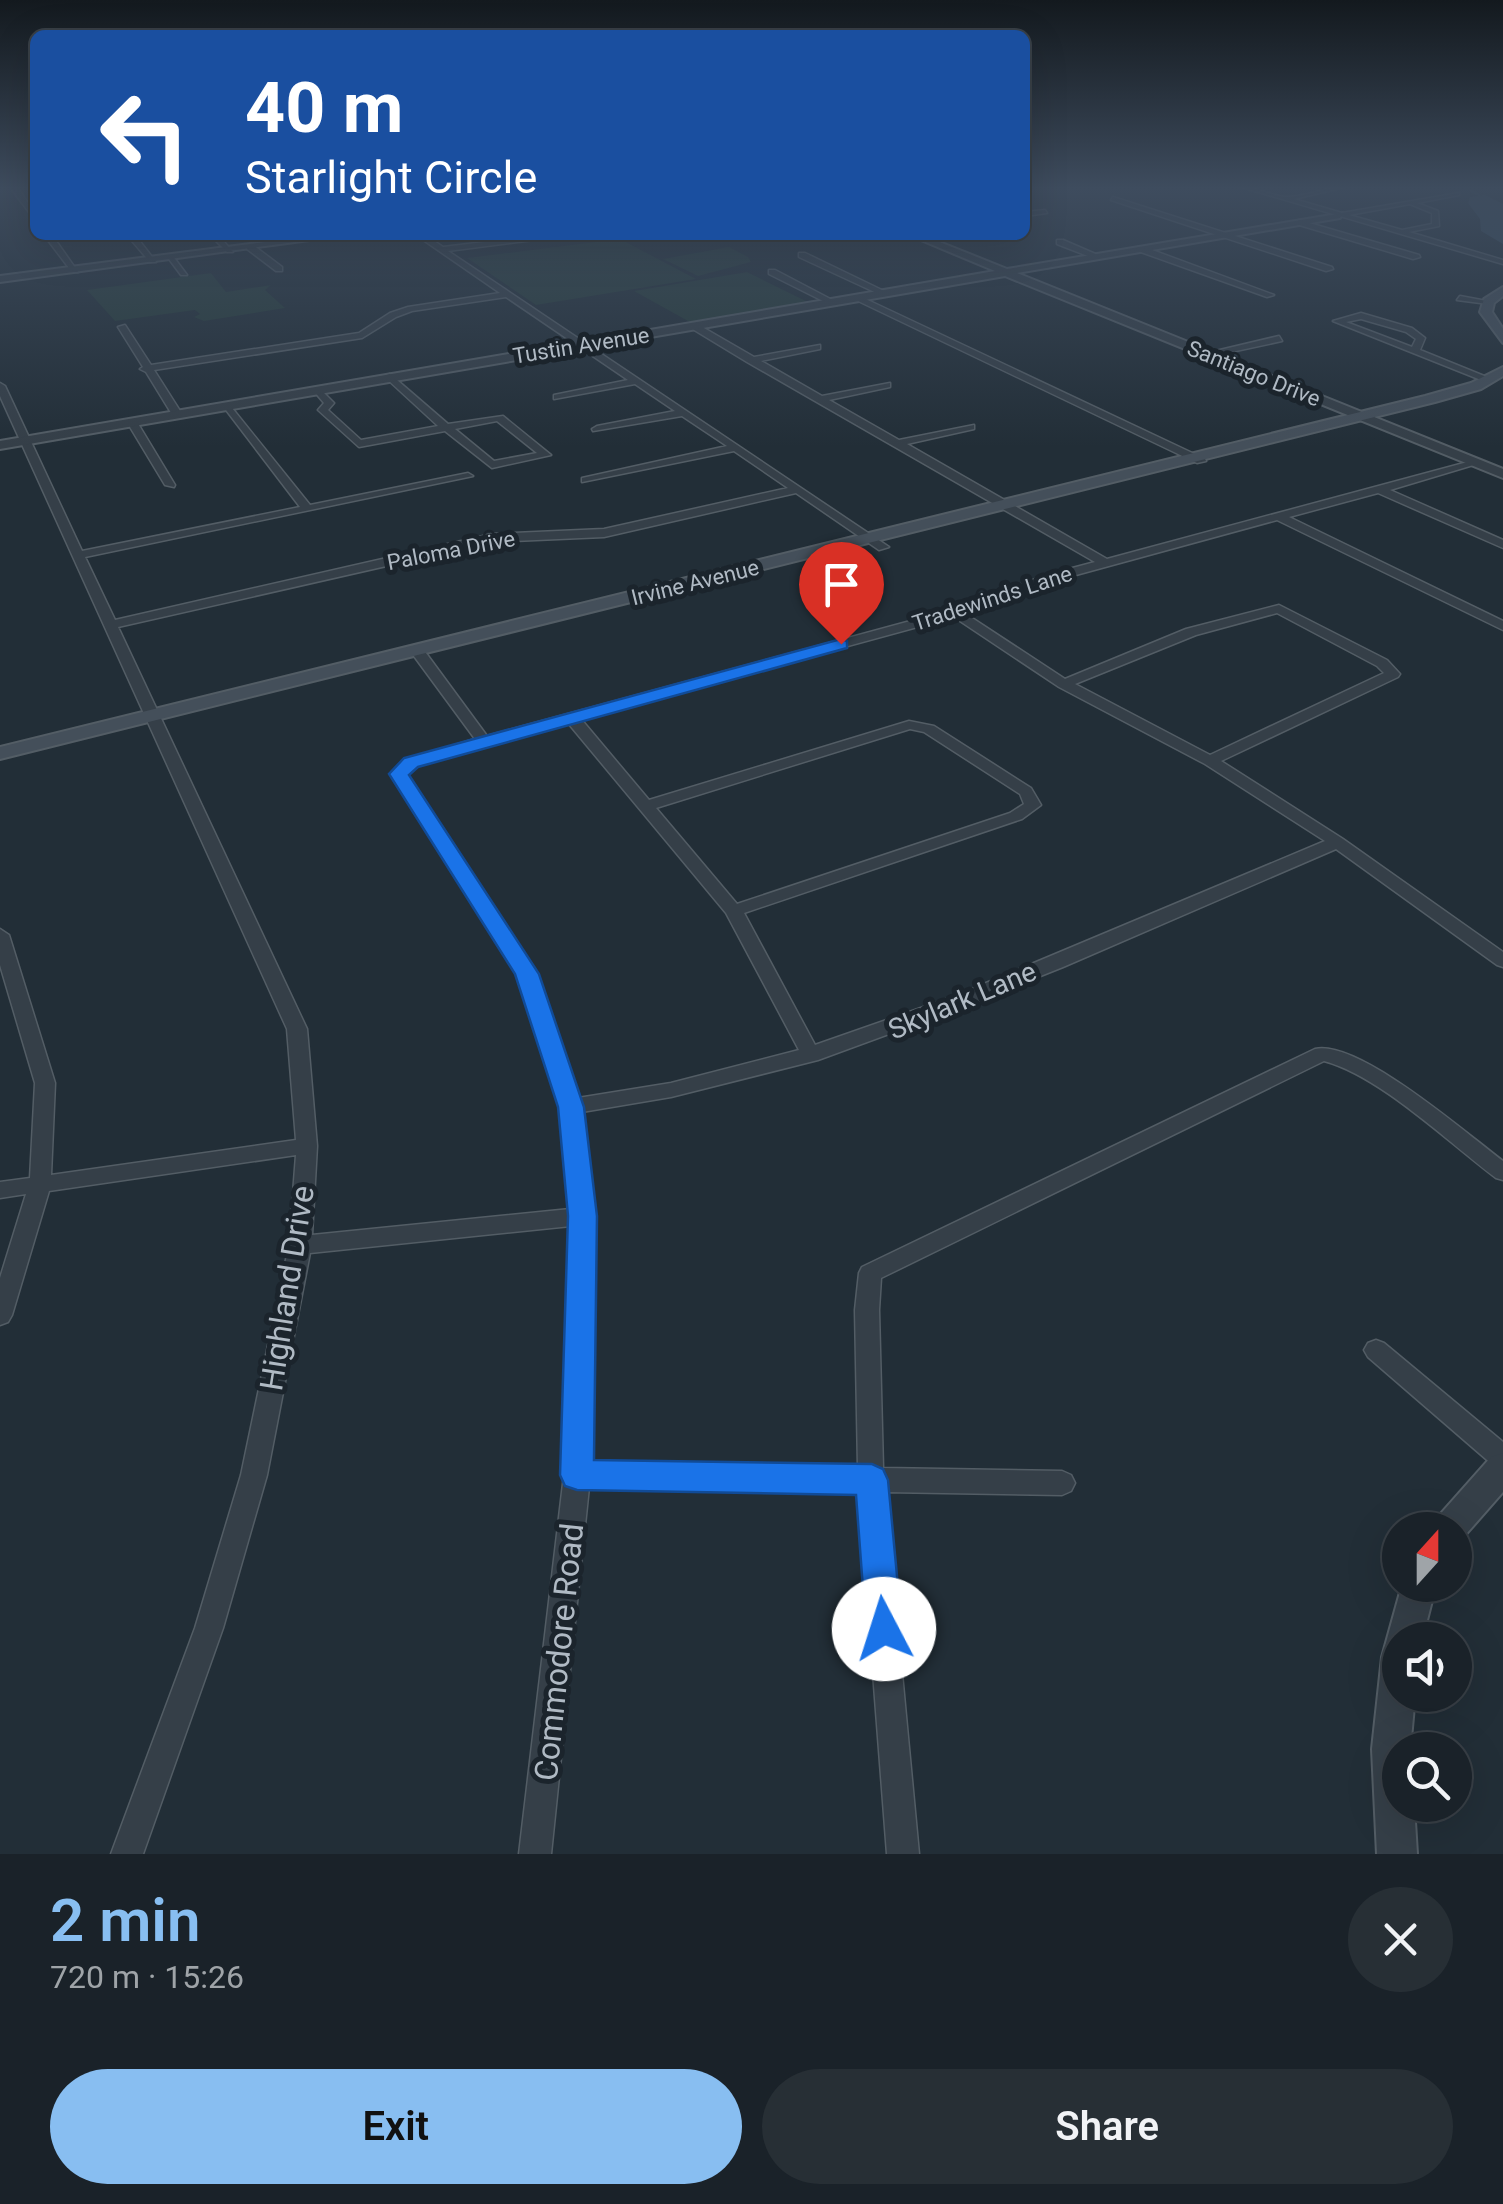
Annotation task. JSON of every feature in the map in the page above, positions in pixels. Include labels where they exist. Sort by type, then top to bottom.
[{"type":"main road","points":[[1503,290],[1488,302],[1488,318],[1503,339]]},
{"type":"main road","points":[[1503,305],[1503,319]]},
{"type":"main road","name":"Irvine Avenue","points":[[1366,418],[1458,400],[1496,383],[1503,371]]},
{"type":"main road","name":"Irvine Avenue","points":[[0,753],[154,723],[421,658],[1496,383]]},
{"type":"main road","name":"Irvine Avenue","points":[[0,769],[154,723]]},
{"type":"street","points":[[0,280],[49,274]]},
{"type":"street","points":[[477,274],[876,543]]},
{"type":"street","points":[[775,274],[832,302]]},
{"type":"street","points":[[842,274],[884,293]]},
{"type":"street","name":"Tustin Avenue","points":[[0,445],[997,274]]},
{"type":"street","name":"Santiago Drive","points":[[1010,274],[1503,474]]},
{"type":"street","points":[[1210,274],[1270,295]]},
{"type":"street","points":[[146,369],[362,335],[412,309],[507,294]]},
{"type":"street","points":[[857,298],[1197,459]]},
{"type":"street","points":[[1460,298],[1488,302]]},
{"type":"street","points":[[1415,352],[1422,338],[1409,330],[1371,317],[1337,321],[1415,352],[1496,383]]},
{"type":"street","points":[[694,326],[1106,563]]},
{"type":"street","points":[[122,327],[176,414]]},
{"type":"street","points":[[1208,354],[1279,339]]},
{"type":"street","points":[[750,360],[817,347]]},
{"type":"street","points":[[318,390],[329,403],[324,410],[359,444],[446,427],[502,419],[546,454],[492,465],[446,427],[390,377]]},
{"type":"street","points":[[556,397],[635,381]]},
{"type":"street","points":[[820,399],[888,385]]},
{"type":"street","name":"Highland Drive","points":[[0,386],[297,1029],[307,1146],[300,1245],[254,1475],[209,1628],[126,1854]]},
{"type":"street","points":[[228,406],[308,509]]},
{"type":"street","points":[[598,429],[682,413]]},
{"type":"street","points":[[132,422],[170,484]]},
{"type":"street","points":[[898,444],[970,427]]},
{"type":"street","points":[[586,480],[733,448]]},
{"type":"street","name":"Tradewinds Lane","points":[[399,774],[411,762],[956,613],[1050,578],[1474,463]]},
{"type":"street","points":[[78,555],[468,476]]},
{"type":"street","points":[[1378,488],[1503,544]]},
{"type":"street","name":"Paloma Drive","points":[[110,624],[492,538],[604,533],[794,490]]},
{"type":"street","points":[[1280,517],[1503,626]]},
{"type":"street","points":[[1064,684],[1191,632],[1279,609],[1382,663],[1393,674],[1210,761]]},
{"type":"street","points":[[956,613],[1064,684],[1210,761],[1336,842],[1503,961]]},
{"type":"street","points":[[421,658],[484,741]]},
{"type":"street","points":[[572,718],[734,910],[811,1055]]},
{"type":"street","points":[[645,806],[900,725],[918,725],[1026,791],[1034,805],[1016,816],[734,910]]},
{"type":"street","name":"Commodore Road","points":[[399,774],[527,974],[571,1107],[582,1216],[577,1475],[535,1854]]},
{"type":"street","name":"Skylark Lane","points":[[571,1107],[658,1096],[872,1037],[1336,842]]},
{"type":"street","points":[[0,934],[8,996],[45,1083],[40,1185],[0,1315]]},
{"type":"street","points":[[903,1854],[872,1480],[867,1310],[868,1278],[875,1270],[1304,1060],[1334,1055],[1370,1075],[1503,1172]]},
{"type":"street","points":[[0,1190],[307,1146]]},
{"type":"street","points":[[300,1245],[582,1216]]},
{"type":"street","points":[[1376,1350],[1503,1458]]},
{"type":"street","points":[[1464,1512],[1503,1468]]},
{"type":"street","points":[[577,1475],[1062,1483]]},
{"type":"street","points":[[1394,1712],[1390,1749],[1396,1854]]},
{"type":"green space","points":[[211,274],[226,292],[271,285],[265,290],[285,308],[204,321],[194,317],[200,314],[195,310],[115,321],[87,290]]},
{"type":"green space","points":[[490,274],[686,274],[696,279],[536,305]]},
{"type":"green space","points":[[750,274],[814,305],[697,326],[634,291]]},
{"type":"route","points":[[841,644],[411,762],[399,774],[527,974],[571,1107],[582,1216],[577,1475],[872,1480],[884,1629]]}]
